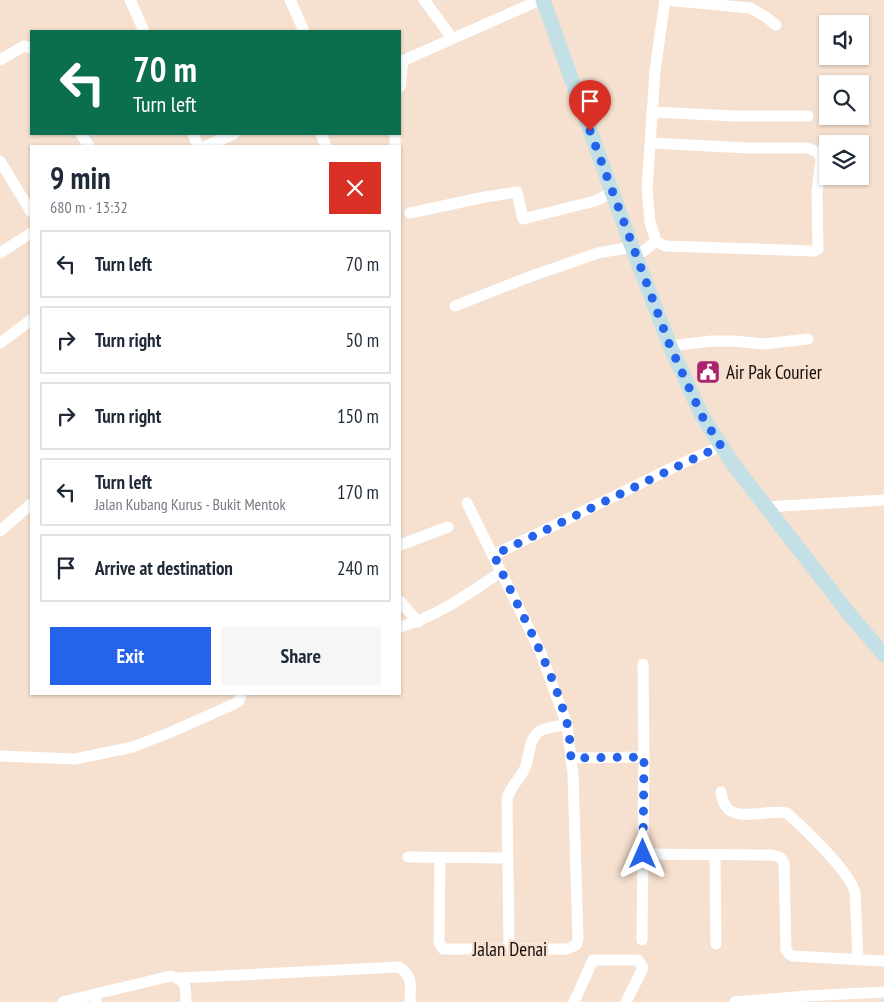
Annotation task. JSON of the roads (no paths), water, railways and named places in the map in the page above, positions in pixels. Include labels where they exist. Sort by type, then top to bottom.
[{"type":"main road","points":[[541,0],[670,346],[702,416],[733,464],[850,615],[884,655]]},
{"type":"street","points":[[130,0],[144,30]]},
{"type":"street","points":[[424,0],[452,38]]},
{"type":"street","points":[[401,74],[402,61],[541,0]]},
{"type":"street","points":[[650,142],[748,148],[808,148],[818,152],[821,159],[817,193],[818,246],[816,250],[665,246],[656,241],[647,203],[650,142],[655,71],[665,0],[750,8],[766,16],[776,25]]},
{"type":"street","points":[[293,1],[304,30]]},
{"type":"street","points":[[0,60],[24,46],[30,48]]},
{"type":"street","points":[[652,112],[735,116],[808,116]]},
{"type":"street","points":[[208,145],[232,135]]},
{"type":"street","points":[[0,161],[30,210]]},
{"type":"street","points":[[410,213],[517,192],[523,219],[595,200],[612,193]]},
{"type":"street","points":[[0,253],[30,234]]},
{"type":"street","points":[[455,306],[528,277],[598,253],[634,252],[656,241]]},
{"type":"street","points":[[0,343],[30,321]]},
{"type":"street","points":[[670,346],[711,341],[763,344],[808,339]]},
{"type":"street","points":[[494,555],[674,468],[723,449]]},
{"type":"street","points":[[766,507],[884,500]]},
{"type":"street","points":[[467,503],[540,651],[567,724],[571,758],[644,757]]},
{"type":"street","points":[[0,531],[30,505]]},
{"type":"street","points":[[401,545],[448,527]]},
{"type":"street","points":[[401,627],[418,622],[456,602],[501,572]]},
{"type":"street","points":[[401,602],[418,622]]},
{"type":"street","points":[[642,940],[643,664]]},
{"type":"street","points":[[0,756],[75,759],[133,747],[232,705],[239,700],[241,695]]},
{"type":"street","points":[[509,949],[508,793],[525,768],[531,743],[540,730],[567,724]]},
{"type":"street","name":"Jalan Denai","points":[[440,858],[440,945],[446,949],[567,949],[576,945],[578,939],[571,758]]},
{"type":"street","points":[[721,792],[724,804],[730,810],[748,814],[778,811],[787,813],[841,868],[853,885],[855,892],[858,960]]},
{"type":"street","points":[[643,854],[772,855],[783,860],[786,950],[789,954],[793,956],[884,961]]},
{"type":"street","points":[[715,854],[716,944]]},
{"type":"street","points":[[408,857],[508,858]]},
{"type":"street","points":[[574,1002],[593,960],[638,960],[643,968],[626,1002]]},
{"type":"street","points":[[63,1002],[95,998],[171,976],[179,978],[399,967],[407,972],[411,979],[410,1002]]},
{"type":"street","points":[[179,978],[185,984],[186,1002]]},
{"type":"street","points":[[735,1002],[805,999],[884,992]]},
{"type":"place","name":"Air Pak Courier","points":[[708,372]]}]
